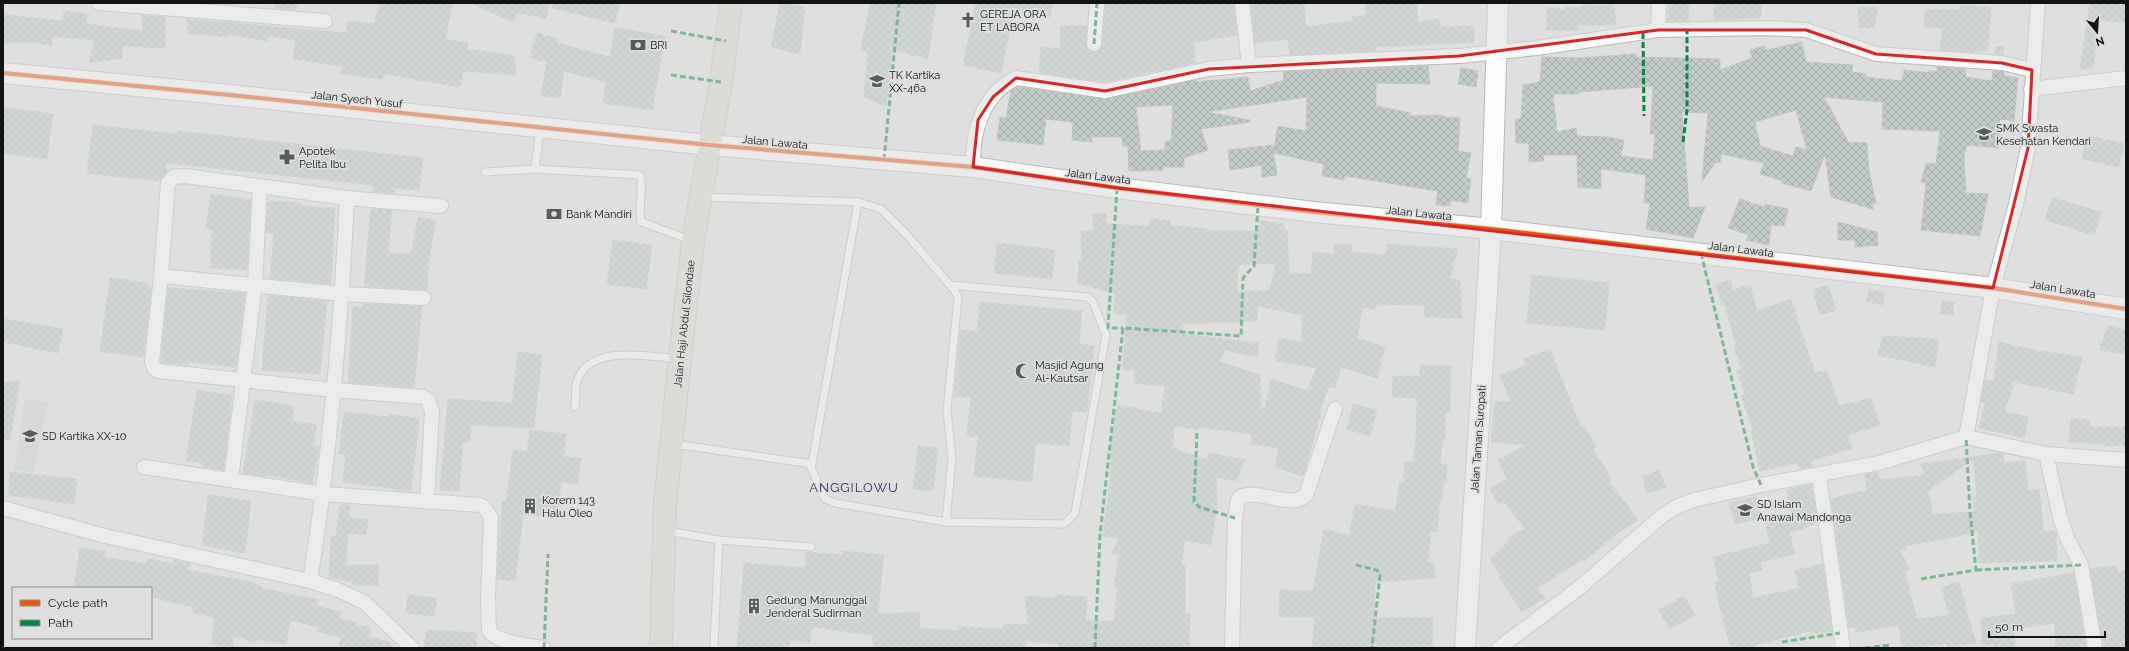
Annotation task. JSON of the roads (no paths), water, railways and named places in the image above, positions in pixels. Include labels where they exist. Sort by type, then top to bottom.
[{"type":"highway","name":"Jalan Haji Abdul Silondae","points":[[661,648],[663,530],[680,360],[693,241],[721,82],[731,3]]},
{"type":"street","points":[[99,3],[325,21]]},
{"type":"street","points":[[1094,44],[1097,3]]},
{"type":"street","points":[[1242,3],[1249,65]]},
{"type":"street","name":"Jalan Taman Suropati","points":[[1465,648],[1491,229],[1498,3]]},
{"type":"street","points":[[1658,30],[1659,3]]},
{"type":"street","points":[[1966,437],[1993,288],[2016,204],[2028,148],[2032,70],[2038,3]]},
{"type":"street","points":[[973,167],[973,153],[978,120],[993,97],[1016,78],[1105,91],[1209,69],[1249,65],[1459,56],[1601,40],[1658,30],[1766,28],[1806,30],[1876,54],[2002,63],[2032,70]]},
{"type":"street","name":"Jalan Syech Yusuf","points":[[3,73],[541,126],[710,145]]},
{"type":"street","points":[[2031,89],[2126,78]]},
{"type":"street","name":"Jalan Lawata","points":[[710,145],[973,167],[1109,187],[1314,212],[1491,229],[1993,288],[2126,309]]},
{"type":"street","points":[[427,502],[432,411],[428,400],[423,396],[334,390],[244,379],[158,371],[154,368],[152,361],[169,181],[174,177],[185,176],[347,198],[441,206]]},
{"type":"street","points":[[231,480],[255,284],[260,186]]},
{"type":"street","points":[[310,581],[324,494],[343,294],[347,198]]},
{"type":"street","points":[[161,276],[255,284],[343,294],[424,298]]},
{"type":"street","points":[[1232,648],[1235,518],[1238,500],[1240,497],[1248,494],[1290,500],[1299,500],[1306,495],[1335,409]]},
{"type":"street","points":[[1499,648],[1579,588],[1662,516],[1678,506],[1694,500],[1761,485],[1879,463],[1966,437],[2046,454],[2126,460]]},
{"type":"street","points":[[2046,454],[2060,517],[2067,538],[2081,564],[2095,648]]},
{"type":"street","points":[[144,467],[324,494],[480,505],[489,513],[491,531],[488,598],[489,631],[492,635],[515,643],[543,648]]},
{"type":"street","points":[[1819,475],[1843,648]]},
{"type":"street","points":[[3,508],[105,536],[310,581],[338,590],[364,602],[412,648]]},
{"type":"lane","points":[[535,169],[541,126]]},
{"type":"lane","points":[[485,172],[535,169],[640,175],[642,184],[641,222],[693,241]]},
{"type":"lane","points":[[700,197],[858,202],[881,209],[907,235],[950,285],[958,298],[958,305],[947,411],[952,458],[946,522]]},
{"type":"lane","points":[[858,202],[810,465],[825,499],[835,503],[946,522],[1064,524],[1071,519],[1074,513],[1106,335],[1093,302],[1087,297],[950,285]]},
{"type":"lane","points":[[575,407],[576,384],[583,372],[595,361],[608,356],[632,354],[680,360]]},
{"type":"lane","points":[[671,444],[810,465]]},
{"type":"lane","points":[[663,530],[719,540],[811,547]]},
{"type":"lane","points":[[714,645],[719,540]]},
{"type":"place","name":"GEREJA ORA ET LABORA","points":[[968,20]]},
{"type":"place","name":"BRI","points":[[638,45]]},
{"type":"place","name":"TK Kartika XX-46a","points":[[877,81]]},
{"type":"place","name":"SMK Swasta Kesehatan Kendari","points":[[1984,134]]},
{"type":"place","name":"Apotek Pelita Ibu","points":[[287,157]]},
{"type":"place","name":"Bank Mandiri","points":[[554,214]]},
{"type":"place","name":"Masjid Agung Al-Kautsar","points":[[1023,371]]},
{"type":"place","name":"SD Kartika XX-10","points":[[30,436]]},
{"type":"place","name":"Korem 143 Halu Oleo","points":[[530,506]]},
{"type":"place","name":"SD Islam Anawai Mandonga","points":[[1745,510]]},
{"type":"place","name":"Gedung Manunggal Jenderal Sudirman","points":[[754,606]]},
{"type":"district","name":"ANGGILOWU","points":[[854,487]]}]
